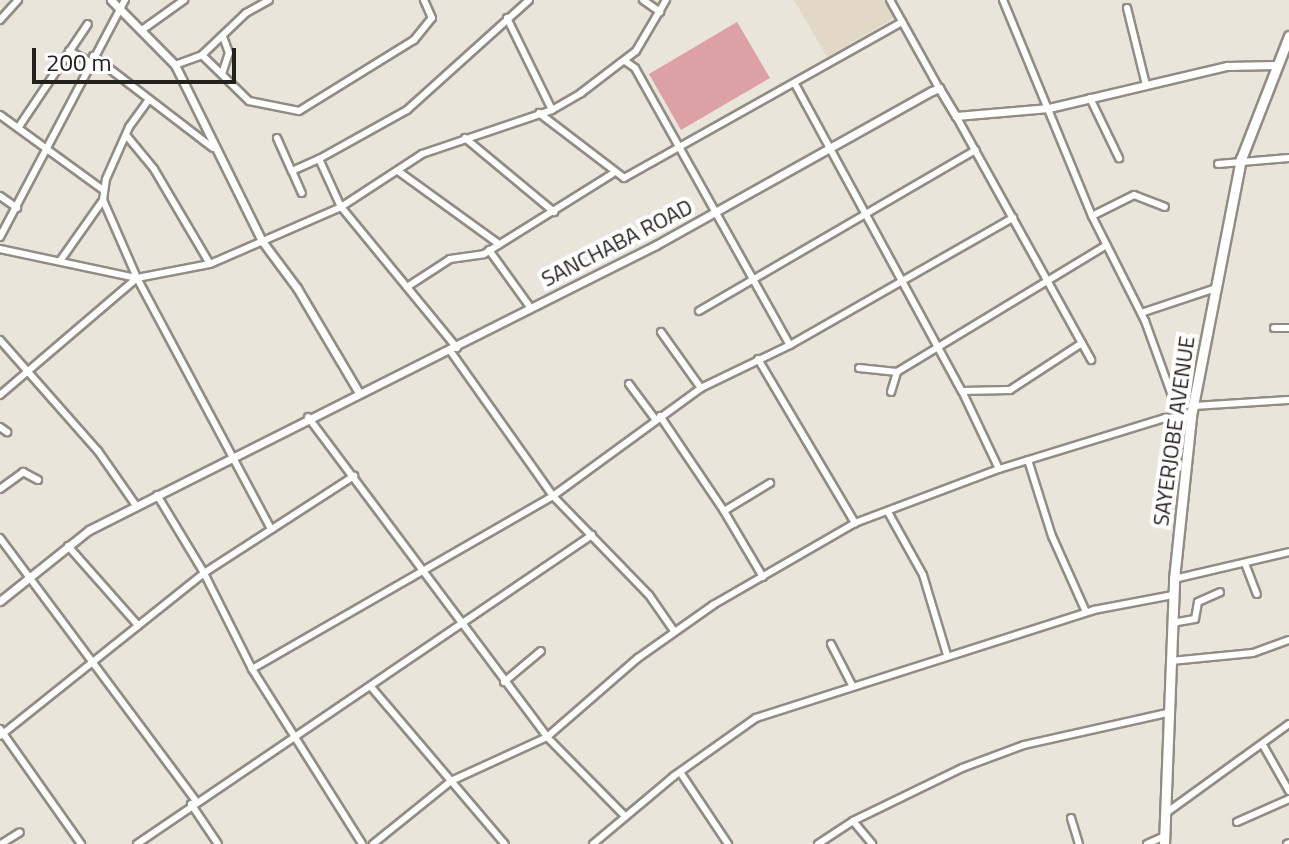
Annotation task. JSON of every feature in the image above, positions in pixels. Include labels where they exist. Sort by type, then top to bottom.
[{"type":"main road","name":"SAYERJOBE AVENUE","points":[[1165,840],[1174,579],[1192,411],[1213,289],[1241,159],[1289,36]]},
{"type":"street","points":[[0,20],[18,0]]},
{"type":"street","points":[[111,0],[123,3],[142,30],[175,65],[213,148],[262,241],[297,288],[359,393]]},
{"type":"street","points":[[142,30],[184,0]]},
{"type":"street","points":[[175,65],[202,55],[224,39],[246,13],[269,0]]},
{"type":"street","points":[[202,55],[249,101],[299,111],[414,40],[432,18],[424,0]]},
{"type":"street","points":[[292,171],[407,110],[529,0]]},
{"type":"street","points":[[643,0],[660,12]]},
{"type":"street","points":[[0,249],[137,278],[210,264],[341,207],[422,154],[552,110],[625,61],[666,0]]},
{"type":"street","points":[[890,0],[1049,277],[1091,360]]},
{"type":"street","points":[[1003,0],[1092,216],[1141,313],[1179,415]]},
{"type":"street","points":[[0,237],[49,151],[92,59],[123,3]]},
{"type":"street","points":[[1127,8],[1146,85]]},
{"type":"street","points":[[507,18],[552,110]]},
{"type":"street","points":[[539,113],[612,174],[631,176],[902,22]]},
{"type":"street","points":[[18,128],[88,24]]},
{"type":"street","points":[[222,74],[229,53],[224,39]]},
{"type":"street","points":[[69,51],[92,59],[213,148]]},
{"type":"street","points":[[625,61],[635,68],[790,345]]},
{"type":"street","points":[[956,116],[1049,108],[1227,66],[1276,65]]},
{"type":"street","points":[[795,84],[962,391],[999,469]]},
{"type":"street","name":"SANCHABA ROAD","points":[[0,601],[68,546],[231,454],[454,350],[530,307],[715,213],[939,88]]},
{"type":"street","points":[[1090,98],[1119,158]]},
{"type":"street","points":[[149,99],[126,135],[102,189],[103,200],[137,278],[271,529]]},
{"type":"street","points":[[0,115],[102,189]]},
{"type":"street","points":[[126,135],[154,169],[210,264]]},
{"type":"street","points":[[277,138],[302,193]]},
{"type":"street","points":[[465,138],[554,212]]},
{"type":"street","points":[[699,311],[976,150]]},
{"type":"street","points":[[1218,164],[1241,159],[1289,158]]},
{"type":"street","points":[[319,159],[341,207],[454,350],[553,496],[649,595],[674,631]]},
{"type":"street","points":[[398,171],[499,244]]},
{"type":"street","points":[[407,287],[450,259],[489,250],[612,174]]},
{"type":"street","points":[[1092,216],[1134,195],[1165,207]]},
{"type":"street","points":[[0,196],[17,208]]},
{"type":"street","points":[[60,261],[103,200]]},
{"type":"street","points":[[252,669],[553,496],[701,388],[790,345],[1013,218]]},
{"type":"street","points":[[891,392],[897,372],[935,346],[1107,245]]},
{"type":"street","points":[[489,250],[530,307]]},
{"type":"street","points":[[0,395],[30,374],[97,308],[137,278]]},
{"type":"street","points":[[1141,313],[1213,289]]},
{"type":"street","points":[[1274,328],[1289,328]]},
{"type":"street","points":[[661,332],[701,388]]},
{"type":"street","points":[[0,340],[98,451],[137,507]]},
{"type":"street","points":[[962,391],[1010,390],[1082,343]]},
{"type":"street","points":[[758,359],[855,523]]},
{"type":"street","points":[[859,368],[897,372]]},
{"type":"street","points":[[629,384],[658,418],[724,511],[763,577]]},
{"type":"street","points":[[373,844],[451,781],[547,737],[674,631],[855,523],[999,469],[1192,411],[1289,400]]},
{"type":"street","points":[[308,417],[547,737],[624,815]]},
{"type":"street","points":[[0,427],[7,432]]},
{"type":"street","points":[[1028,460],[1052,536],[1086,612]]},
{"type":"street","points":[[0,489],[23,472],[38,480]]},
{"type":"street","points":[[81,844],[1,733],[204,573],[354,476]]},
{"type":"street","points":[[724,511],[770,483]]},
{"type":"street","points":[[157,495],[204,573],[252,669],[362,844]]},
{"type":"street","points":[[888,512],[923,575],[947,655]]},
{"type":"street","points":[[137,844],[193,802],[372,688],[592,535]]},
{"type":"street","points":[[0,538],[27,579],[193,802],[218,844]]},
{"type":"street","points":[[68,546],[138,625]]},
{"type":"street","points":[[1174,579],[1246,566],[1289,552]]},
{"type":"street","points":[[1246,566],[1257,594]]},
{"type":"street","points":[[1172,623],[1195,619],[1198,602],[1220,592]]},
{"type":"street","points":[[593,844],[624,815],[756,718],[1086,612],[1173,595]]},
{"type":"street","points":[[1171,661],[1253,653],[1289,640]]},
{"type":"street","points":[[831,644],[852,685]]},
{"type":"street","points":[[504,682],[541,651]]},
{"type":"street","points":[[372,688],[505,844]]},
{"type":"street","points":[[818,844],[853,821],[936,779],[1024,745],[1167,713]]},
{"type":"street","points":[[1166,813],[1289,724]]},
{"type":"street","points":[[1263,745],[1289,791]]},
{"type":"street","points":[[680,772],[728,844]]},
{"type":"street","points":[[1237,822],[1289,799]]},
{"type":"street","points":[[1071,818],[1079,844]]},
{"type":"street","points":[[853,821],[872,844]]},
{"type":"street","points":[[1,844],[20,832]]},
{"type":"street","points":[[829,837],[835,844]]},
{"type":"street","points":[[1147,844],[1165,840]]},
{"type":"shaded area","points":[[794,0],[883,0],[894,18],[827,57]]},
{"type":"shaded area","points":[[737,22],[770,78],[681,130],[649,74]]}]
